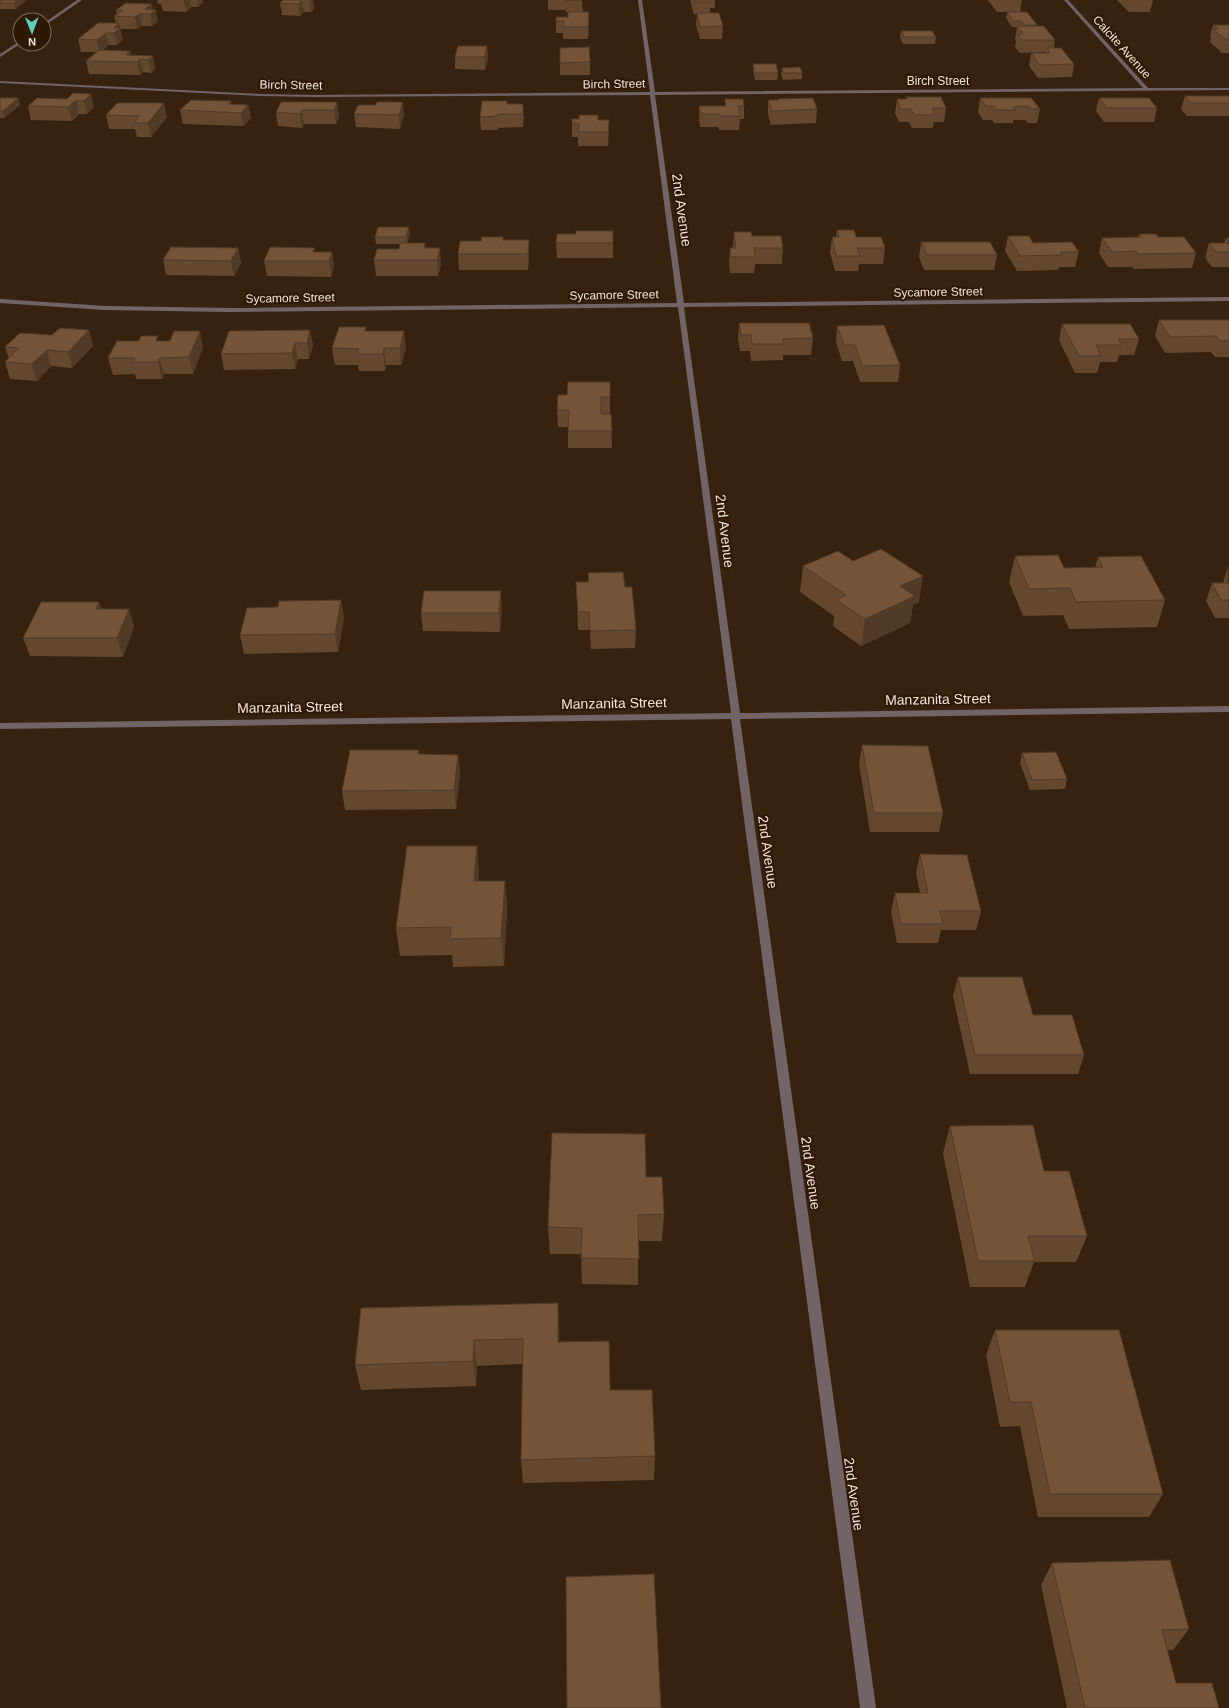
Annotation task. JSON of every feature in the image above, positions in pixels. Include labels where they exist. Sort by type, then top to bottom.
[{"type":"street","points":[[52,19],[80,0]]},
{"type":"street","name":"2nd Avenue","points":[[640,0],[682,305],[868,1708]]},
{"type":"street","name":"Calcite Avenue","points":[[1066,0],[1147,90]]},
{"type":"street","points":[[0,56],[12,48]]},
{"type":"street","name":"Birch Street","points":[[0,82],[293,96],[1229,89]]},
{"type":"street","name":"Sycamore Street","points":[[0,301],[104,308],[188,310],[1229,299]]},
{"type":"street","name":"Manzanita Street","points":[[0,726],[1229,709]]},
{"type":"building","points":[[2,0],[18,0],[14,3],[0,3]]},
{"type":"building","points":[[283,0],[302,0],[298,4],[280,3]]},
{"type":"building","points":[[694,0],[710,0],[711,2],[694,2]]},
{"type":"building","points":[[126,3],[152,4],[145,9],[156,10],[150,14],[140,14],[135,17],[114,16],[123,10],[116,10]]},
{"type":"building","points":[[568,12],[589,12],[588,27],[563,27],[564,21],[556,21],[556,17],[568,17]]},
{"type":"building","points":[[1007,12],[1027,12],[1037,25],[1024,25],[1021,21],[1013,21]]},
{"type":"building","points":[[697,13],[719,13],[723,26],[700,27]]},
{"type":"building","points":[[98,23],[119,23],[114,28],[120,28],[114,33],[106,33],[97,40],[78,39]]},
{"type":"building","points":[[1213,25],[1229,25],[1229,40],[1226,40],[1213,29],[1219,29]]},
{"type":"building","points":[[1017,26],[1044,26],[1055,40],[1022,40],[1017,34],[1023,34]]},
{"type":"building","points":[[901,31],[932,31],[936,37],[904,37]]},
{"type":"building","points":[[458,46],[487,46],[485,57],[455,57]]},
{"type":"building","points":[[589,47],[590,62],[560,63],[560,48]]},
{"type":"building","points":[[1047,48],[1061,48],[1074,64],[1040,65],[1031,53],[1050,53]]},
{"type":"building","points":[[99,50],[130,51],[126,55],[153,56],[148,60],[140,59],[137,62],[86,61]]},
{"type":"building","points":[[753,64],[776,64],[778,73],[755,73]]},
{"type":"building","points":[[800,67],[802,73],[784,73],[782,68]]},
{"type":"building","points":[[73,93],[91,94],[84,101],[76,100],[68,107],[28,106],[37,98],[67,99]]},
{"type":"building","points":[[1185,96],[1229,96],[1229,103],[1191,103]]},
{"type":"building","points":[[906,97],[941,97],[946,108],[932,108],[935,115],[914,115],[911,109],[900,109],[897,99],[907,99]]},
{"type":"building","points":[[0,98],[18,98],[3,111],[0,111]]},
{"type":"building","points":[[813,98],[817,109],[772,111],[768,100],[779,100],[778,99]]},
{"type":"building","points":[[980,98],[1031,98],[1040,109],[1030,109],[1028,106],[1013,107],[1015,110],[996,110],[994,106],[986,106]]},
{"type":"building","points":[[1099,98],[1149,98],[1157,108],[1107,108]]},
{"type":"building","points":[[725,99],[743,99],[744,106],[738,106],[740,116],[701,114],[699,106],[726,106]]},
{"type":"building","points":[[191,100],[231,101],[228,104],[248,105],[241,113],[180,110]]},
{"type":"building","points":[[482,101],[507,101],[507,104],[523,104],[523,114],[498,114],[498,116],[480,117]]},
{"type":"building","points":[[281,102],[337,102],[334,110],[302,110],[300,114],[276,112]]},
{"type":"building","points":[[377,102],[403,102],[399,115],[354,114],[358,105],[376,105]]},
{"type":"building","points":[[117,103],[164,103],[148,123],[134,123],[140,116],[106,115]]},
{"type":"building","points":[[579,115],[598,115],[598,120],[609,120],[608,132],[578,132],[579,124],[572,123],[572,119],[579,119]]},
{"type":"building","points":[[378,227],[409,227],[406,237],[375,237]]},
{"type":"building","points":[[837,230],[854,230],[856,237],[881,237],[885,248],[857,248],[860,256],[836,256],[832,237],[839,237]]},
{"type":"building","points":[[576,231],[613,231],[613,243],[556,243],[557,234],[576,234]]},
{"type":"building","points":[[734,232],[751,232],[752,236],[781,236],[783,248],[754,248],[755,257],[731,257],[730,248],[736,248]]},
{"type":"building","points":[[1139,234],[1156,234],[1158,237],[1184,237],[1196,253],[1137,254],[1136,251],[1112,252],[1102,238],[1141,237]]},
{"type":"building","points":[[1008,236],[1029,236],[1033,243],[1072,242],[1079,252],[1060,252],[1062,255],[1020,256]]},
{"type":"building","points":[[482,237],[503,237],[503,240],[529,240],[528,254],[458,254],[460,241],[481,241]]},
{"type":"building","points":[[921,242],[990,242],[997,255],[927,255]]},
{"type":"building","points":[[400,243],[425,243],[424,248],[440,248],[437,260],[374,260],[377,249],[399,249]]},
{"type":"building","points":[[1209,243],[1229,243],[1229,252],[1216,252]]},
{"type":"building","points":[[171,247],[238,248],[231,261],[163,260]]},
{"type":"building","points":[[270,247],[315,248],[313,252],[332,252],[329,261],[264,261]]},
{"type":"building","points":[[1159,320],[1229,320],[1229,341],[1220,341],[1216,336],[1170,337]]},
{"type":"building","points":[[739,323],[809,323],[813,338],[783,339],[784,344],[752,344],[751,335],[741,335]]},
{"type":"building","points":[[1062,324],[1130,324],[1139,339],[1118,339],[1121,345],[1096,345],[1101,356],[1079,356]]},
{"type":"building","points":[[884,325],[900,365],[862,366],[855,345],[844,345],[837,326]]},
{"type":"building","points":[[339,327],[366,327],[365,331],[404,331],[400,348],[384,348],[383,354],[357,354],[359,349],[332,348]]},
{"type":"building","points":[[60,328],[89,330],[68,352],[47,350],[32,364],[5,362],[19,348],[5,347],[20,333],[52,335]]},
{"type":"building","points":[[310,330],[307,343],[295,343],[292,353],[221,354],[229,331]]},
{"type":"building","points":[[174,331],[200,331],[189,357],[160,358],[158,362],[132,362],[135,358],[108,358],[117,341],[139,341],[141,336],[158,336],[156,341],[170,341]]},
{"type":"building","points":[[568,382],[610,382],[610,397],[601,397],[601,414],[611,414],[612,431],[568,431],[569,410],[557,410],[558,395],[567,395]]},
{"type":"building","points":[[881,549],[923,576],[900,586],[915,596],[865,619],[836,600],[846,595],[803,566],[838,551],[853,561]]},
{"type":"building","points":[[1058,555],[1064,568],[1103,567],[1098,557],[1141,556],[1165,600],[1076,602],[1070,588],[1029,589],[1015,556]]},
{"type":"building","points":[[623,572],[625,587],[632,587],[636,630],[590,631],[589,612],[578,612],[576,582],[589,582],[588,573]]},
{"type":"building","points":[[1212,583],[1229,583],[1229,600],[1221,600]]},
{"type":"building","points":[[424,591],[501,591],[499,613],[421,613]]},
{"type":"building","points":[[341,600],[335,634],[240,635],[247,608],[278,607],[279,601]]},
{"type":"building","points":[[41,602],[99,602],[96,609],[129,609],[117,638],[23,638]]},
{"type":"building","points":[[862,745],[928,746],[943,813],[874,813]]},
{"type":"building","points":[[350,750],[419,750],[418,754],[458,755],[454,790],[342,791]]},
{"type":"building","points":[[1056,752],[1067,779],[1032,780],[1022,753]]},
{"type":"building","points":[[407,846],[477,846],[474,881],[505,881],[501,938],[450,939],[451,927],[396,928]]},
{"type":"building","points":[[920,854],[967,855],[981,911],[940,911],[943,924],[901,924],[895,893],[928,893]]},
{"type":"building","points":[[958,977],[1022,977],[1033,1015],[1072,1015],[1084,1055],[975,1055]]},
{"type":"building","points":[[1033,1125],[1044,1171],[1069,1171],[1087,1236],[1028,1236],[1035,1261],[978,1261],[950,1126]]},
{"type":"building","points":[[552,1133],[645,1134],[646,1177],[662,1177],[664,1214],[638,1215],[639,1259],[581,1258],[582,1228],[548,1227]]},
{"type":"building","points":[[558,1303],[558,1342],[609,1341],[610,1390],[652,1390],[655,1456],[521,1460],[523,1339],[474,1340],[473,1361],[355,1365],[361,1308]]},
{"type":"building","points":[[995,1330],[1119,1330],[1163,1494],[1050,1494],[1031,1402],[1010,1402]]},
{"type":"building","points":[[1170,1560],[1189,1629],[1162,1630],[1176,1683],[1212,1683],[1219,1708],[1085,1708],[1052,1563]]},
{"type":"building","points":[[654,1574],[661,1708],[567,1708],[566,1577]]}]
